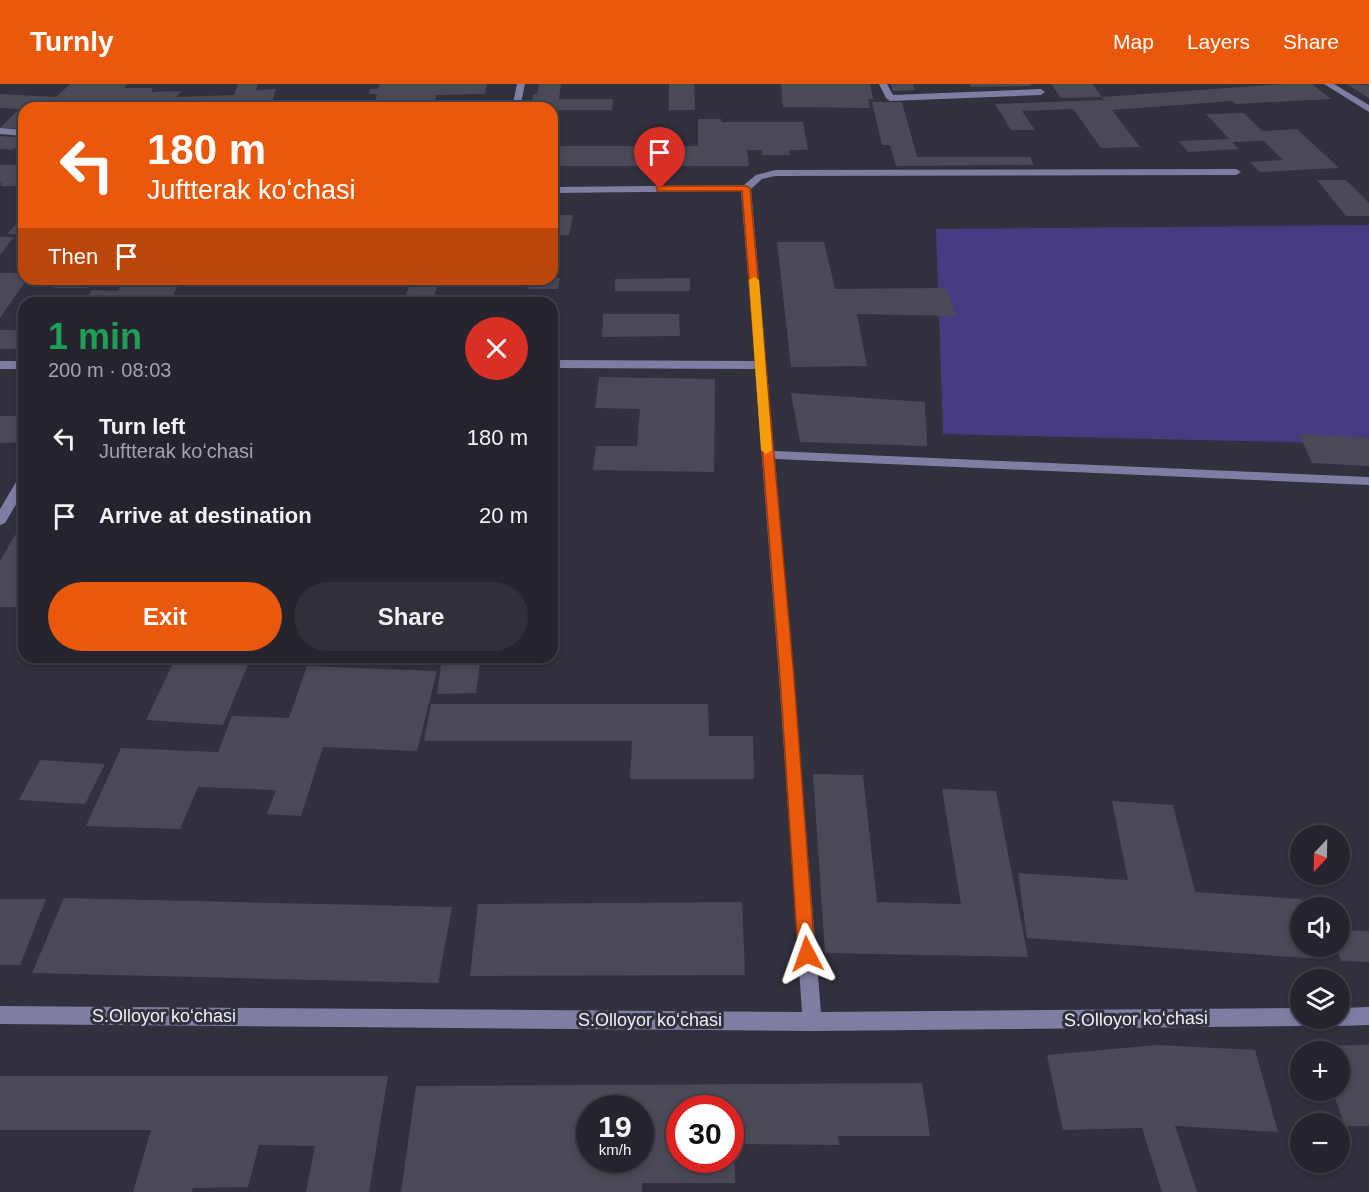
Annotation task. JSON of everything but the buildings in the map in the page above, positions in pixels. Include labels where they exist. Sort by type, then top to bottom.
[{"type":"street","points":[[517,102],[521,84]]},
{"type":"street","points":[[883,84],[890,98],[1041,92]]},
{"type":"street","points":[[1328,84],[1369,109]]},
{"type":"street","points":[[0,131],[18,133]]},
{"type":"street","points":[[558,190],[746,188],[759,177],[775,173],[1236,172]]},
{"type":"street","points":[[746,188],[787,677],[812,1022]]},
{"type":"street","points":[[558,364],[761,365]]},
{"type":"street","points":[[0,365],[18,365]]},
{"type":"street","points":[[767,455],[1369,481]]},
{"type":"street","points":[[0,520],[18,490]]},
{"type":"street","name":"S.Olloyor koʻchasi","points":[[0,1015],[812,1022],[1290,1017]]},
{"type":"street","points":[[1350,1017],[1369,1016]]},
{"type":"shaded area","points":[[1369,225],[1369,444],[943,434],[936,229]]},
{"type":"slow traffic","points":[[754,280],[766,450]]},
{"type":"route","points":[[660,189],[746,188],[787,677],[807,954]]}]
